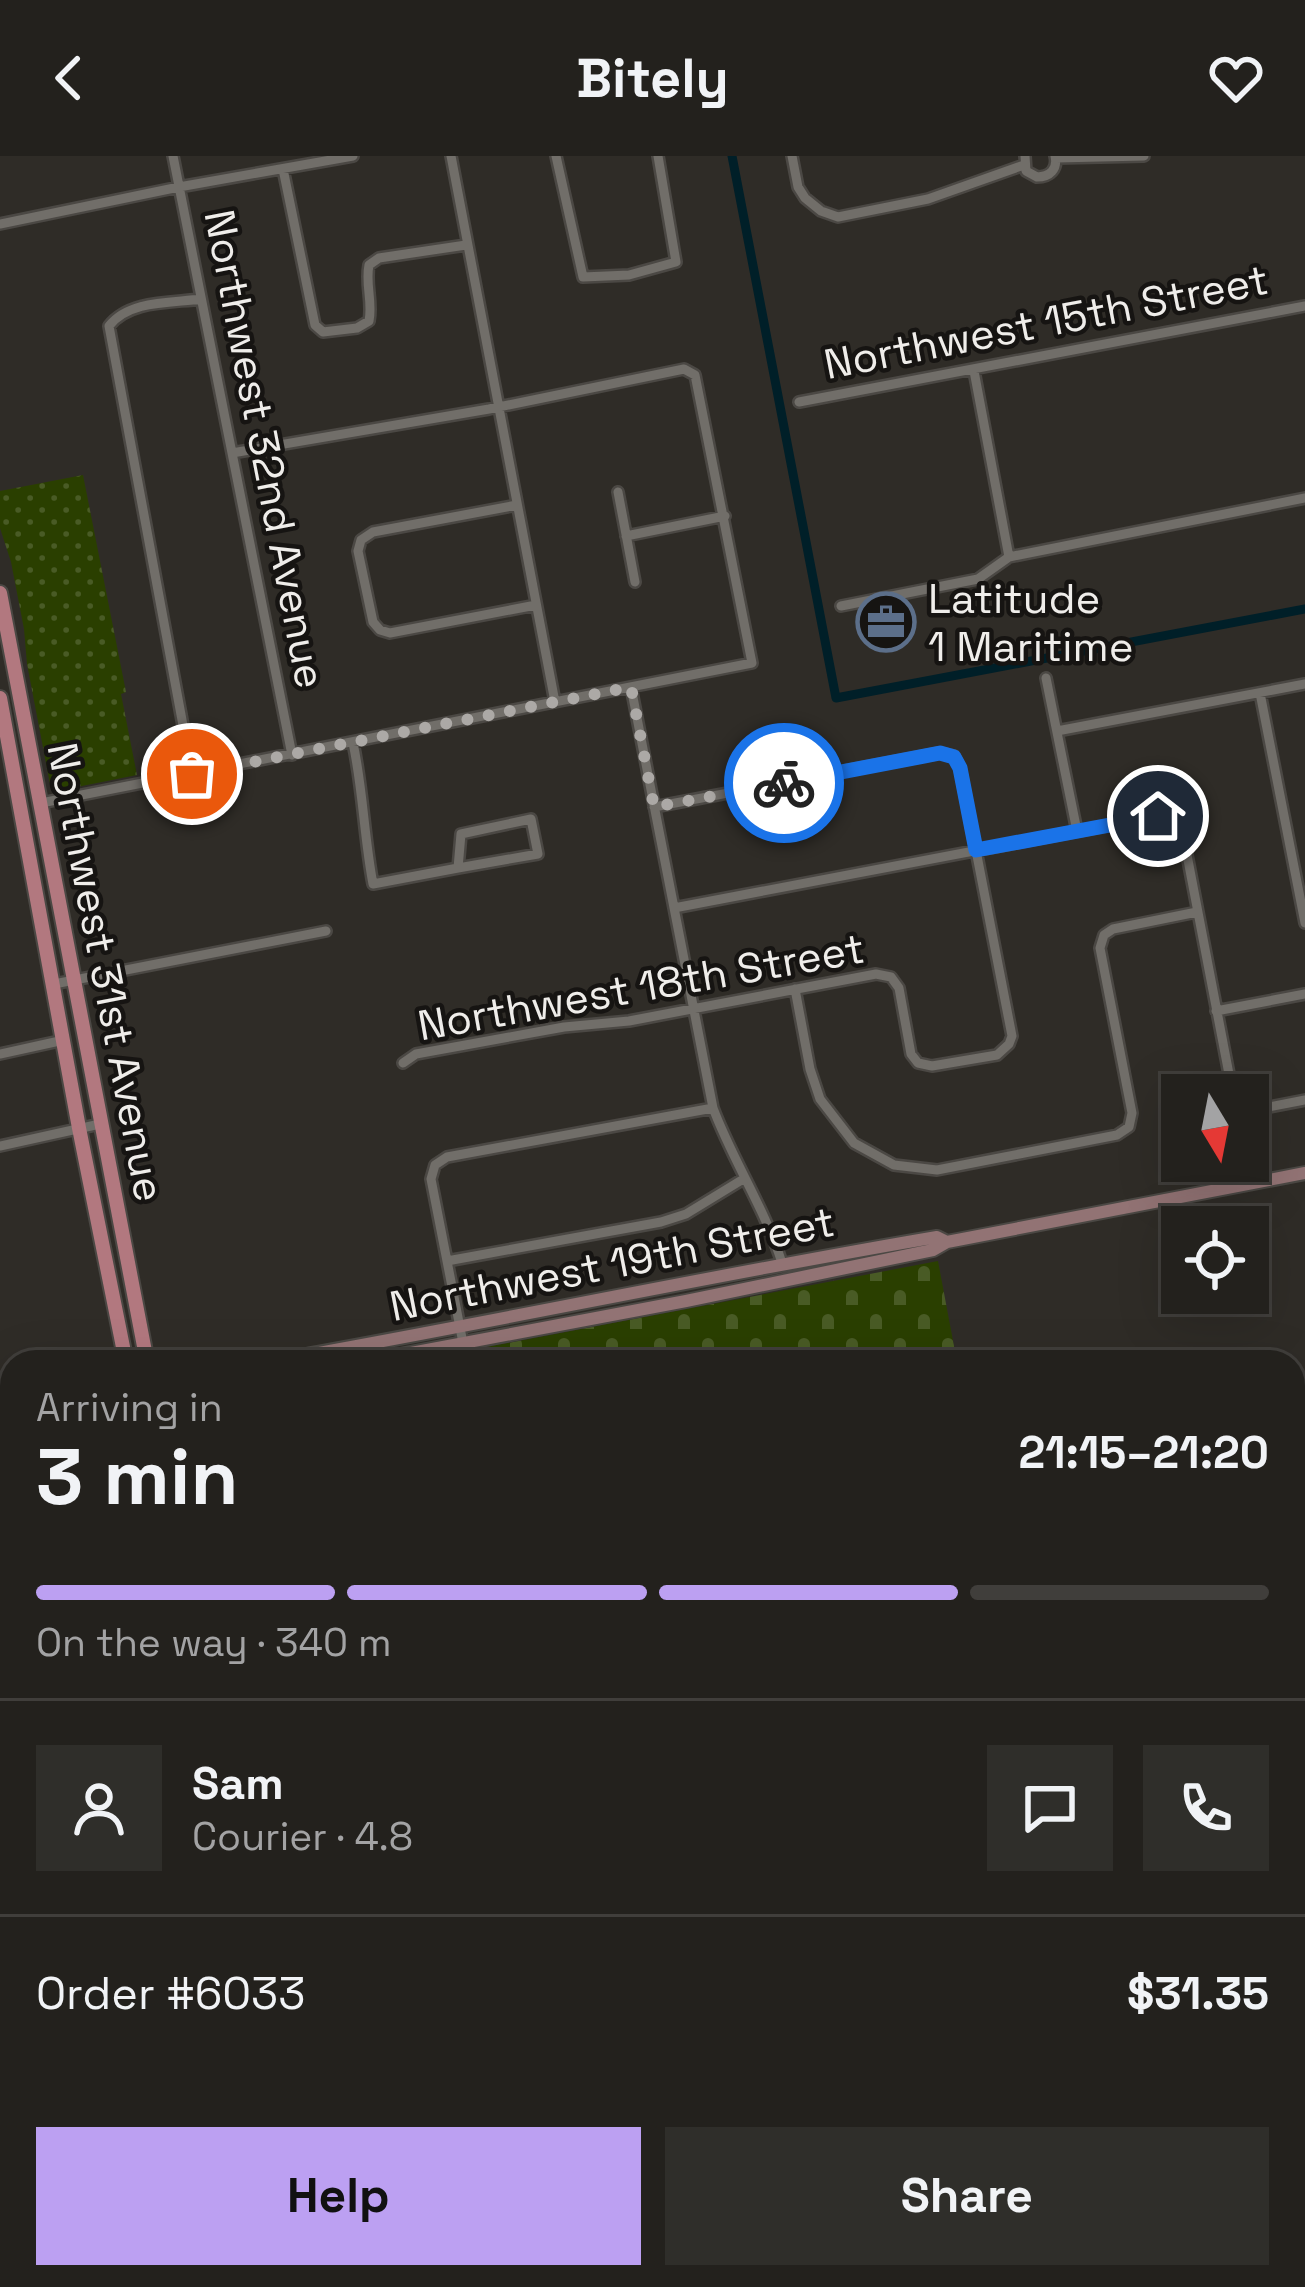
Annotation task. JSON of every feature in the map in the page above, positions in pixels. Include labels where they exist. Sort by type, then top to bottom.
[{"type":"main road","name":"Northwest 31st Avenue","points":[[0,593],[145,1350]]},
{"type":"main road","name":"Northwest 31st Avenue","points":[[0,698],[124,1350]]},
{"type":"main road","points":[[17,784],[24,795],[41,803]]},
{"type":"street","name":"Northwest 32nd Avenue","points":[[173,156],[292,754]]},
{"type":"street","points":[[0,224],[352,156]]},
{"type":"street","points":[[451,156],[555,702]]},
{"type":"street","points":[[556,156],[583,277],[629,275],[676,262],[658,156]]},
{"type":"street","points":[[792,156],[805,198],[838,218],[928,199],[1024,160],[1031,175],[1044,177],[1054,170],[1056,157],[1144,156]]},
{"type":"street","points":[[283,169],[315,325],[323,332],[357,328],[369,321],[369,265],[380,258],[466,245]]},
{"type":"street","points":[[192,774],[109,326],[118,314],[136,308],[201,299]]},
{"type":"street","name":"Northwest 15th Street","points":[[799,402],[1305,306]]},
{"type":"street","points":[[41,803],[752,663],[695,375],[684,369],[232,453]]},
{"type":"street","points":[[974,371],[1009,557]]},
{"type":"street","points":[[618,492],[635,582]]},
{"type":"street","points":[[841,606],[979,579],[1009,557],[1305,498]]},
{"type":"street","points":[[517,505],[373,532],[361,540],[358,551],[373,622],[380,630],[390,633],[536,605]]},
{"type":"street","points":[[626,536],[725,517]]},
{"type":"street","points":[[1046,678],[1077,831]]},
{"type":"street","points":[[1057,731],[1305,684]]},
{"type":"street","points":[[631,687],[713,1108],[782,1263]]},
{"type":"street","points":[[1260,694],[1305,922]]},
{"type":"street","name":"Northwest 32nd Avenue","points":[[352,742],[373,884],[458,868]]},
{"type":"street","points":[[654,807],[940,753],[954,757],[960,768],[976,850]]},
{"type":"street","points":[[674,908],[1158,816],[1175,820],[1183,834],[1229,1074]]},
{"type":"street","points":[[531,819],[538,854],[458,868],[461,834],[531,819]]},
{"type":"street","name":"Northwest 18th Street","points":[[403,1063],[416,1054],[564,1027],[629,1021],[876,974],[891,976],[899,988],[911,1054],[918,1063],[932,1066],[997,1054],[1012,1036],[976,850]]},
{"type":"street","points":[[795,989],[810,1070],[831,1116],[854,1143],[894,1165],[937,1170],[1117,1135],[1129,1127],[1132,1113],[1100,948],[1104,935],[1113,929],[1198,912]]},
{"type":"street","points":[[54,984],[326,932]]},
{"type":"street","points":[[1216,1011],[1305,994]]},
{"type":"street","points":[[0,1054],[64,1040]]},
{"type":"street","points":[[1269,1107],[1305,1100]]},
{"type":"street","points":[[462,1335],[431,1179],[435,1165],[447,1157],[713,1108]]},
{"type":"street","points":[[0,1146],[100,1124]]},
{"type":"street","name":"Northwest 19th Street","points":[[352,1350],[837,1271],[933,1250],[947,1241],[1305,1173]]},
{"type":"street","points":[[447,1261],[661,1222],[686,1214],[745,1178]]},
{"type":"street","name":"Northwest 19th Street","points":[[407,1350],[782,1263],[937,1237],[947,1241]]},
{"type":"green space","points":[[83,475],[126,692],[121,694],[137,775],[62,790],[50,784],[11,562],[0,528],[0,491]]},
{"type":"green space","points":[[938,1261],[955,1350],[471,1350]]},
{"type":"waterway","points":[[732,156],[836,698],[1305,609]]},
{"type":"way so far","points":[[192,774],[631,687],[654,807],[784,783]]},
{"type":"place","name":"Latitude 1 Maritime","points":[[886,622]]},
{"type":"route","points":[[784,783],[940,753],[954,757],[976,850],[1158,816]]}]
